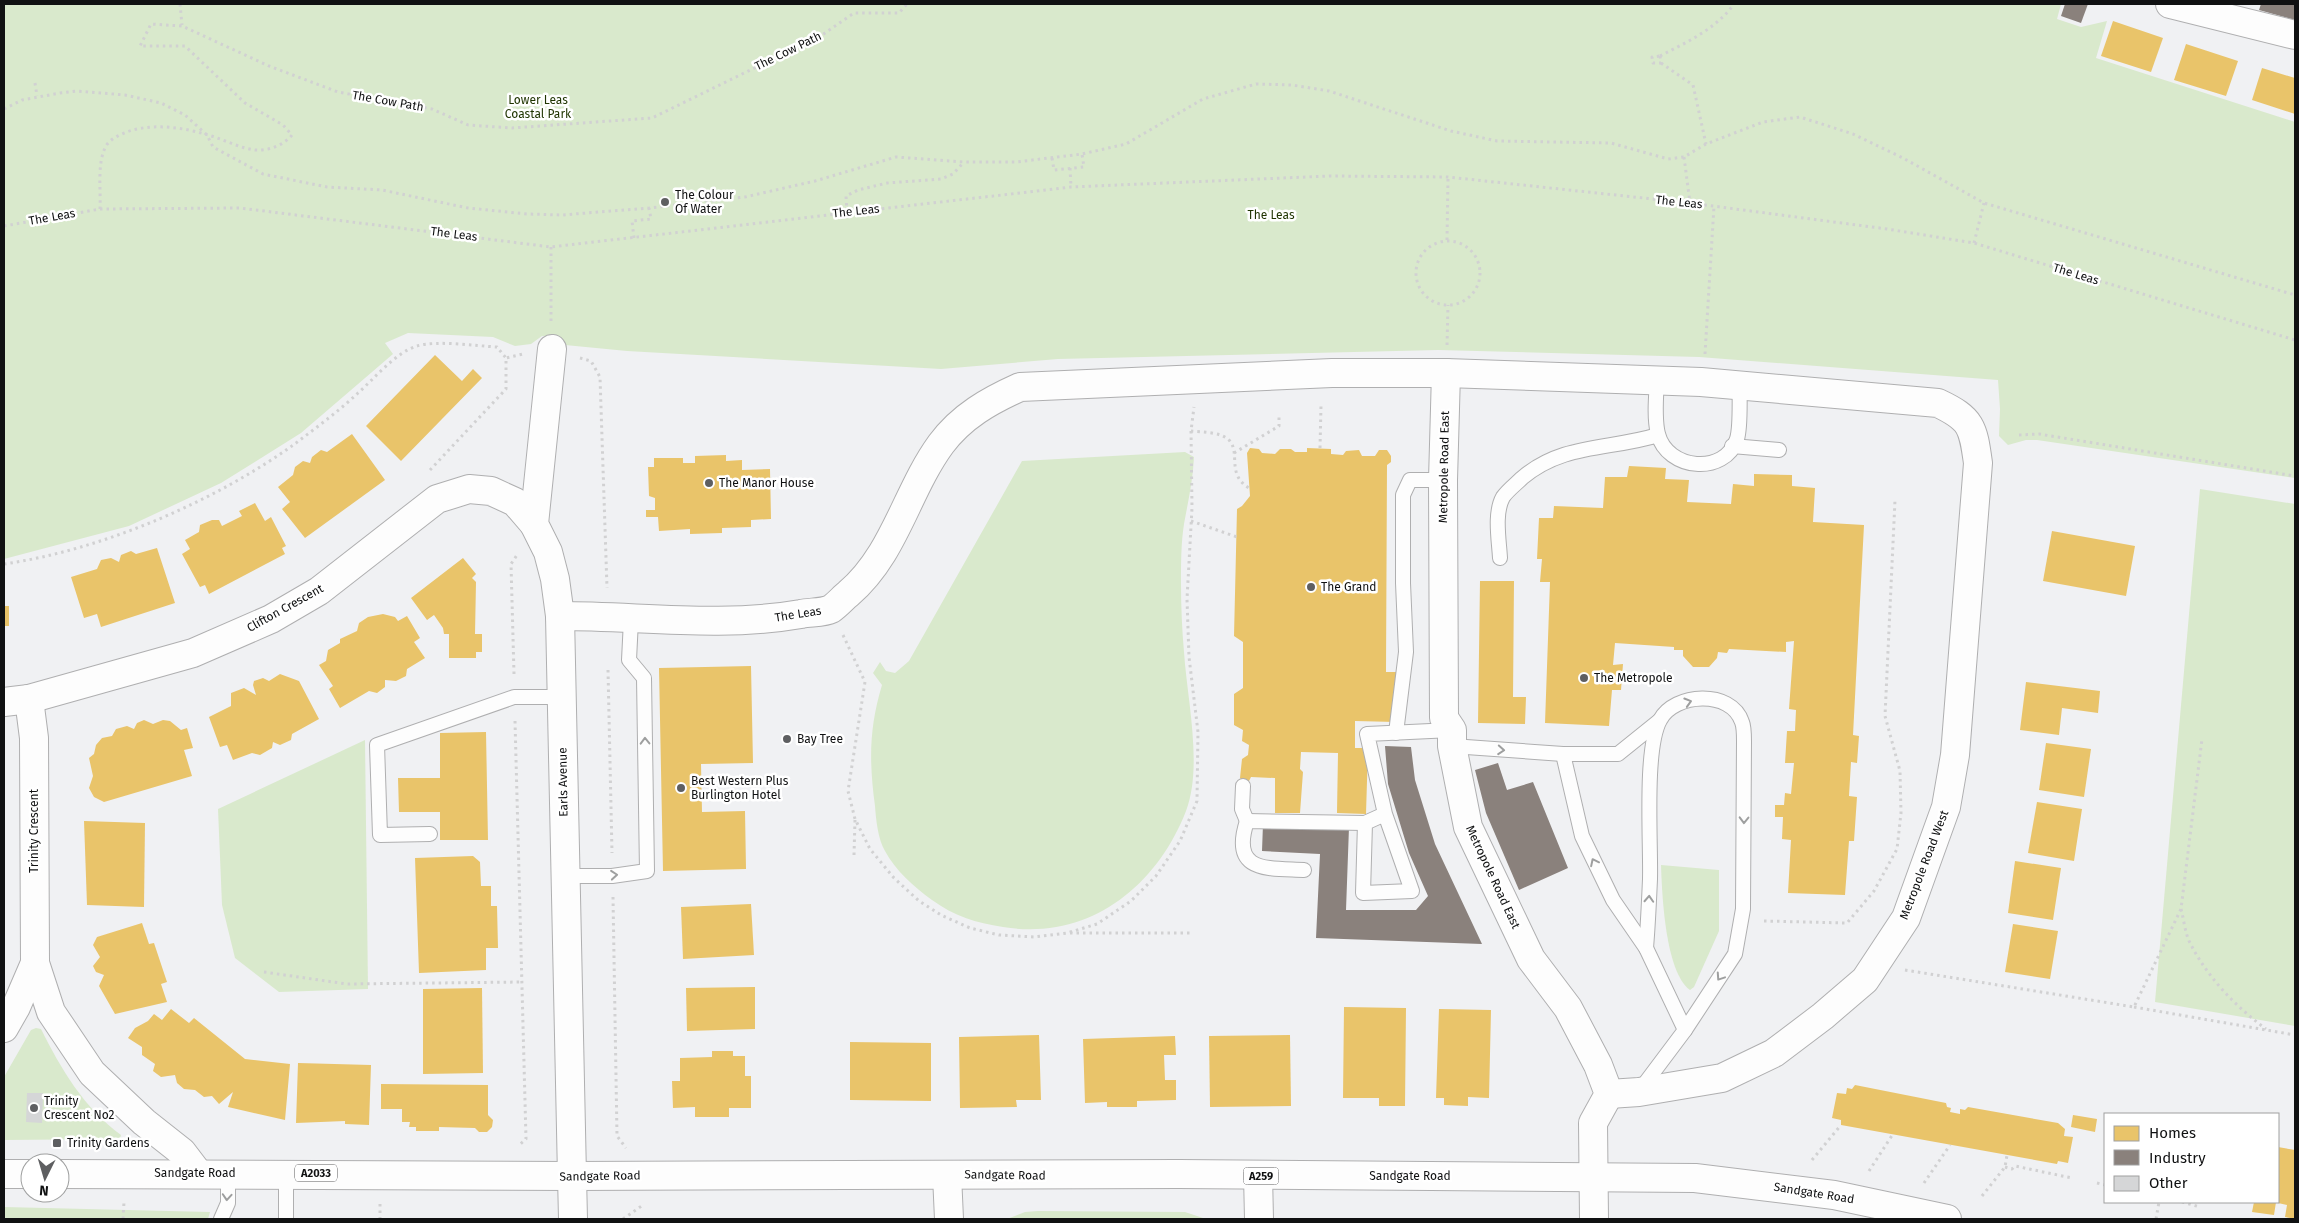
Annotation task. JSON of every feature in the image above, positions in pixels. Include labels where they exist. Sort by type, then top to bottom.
[{"type":"main road","points":[[2170,4],[2295,35]]},
{"type":"main road","points":[[534,524],[552,349]]},
{"type":"main road","name":"The Leas","points":[[560,616],[673,621],[776,618],[830,609],[862,582],[898,529],[925,471],[942,444],[962,421],[987,402],[1020,387],[1332,373],[1656,380],[1740,385],[1938,403],[1955,411],[1969,423]]},
{"type":"main road","name":"Metropole Road East","points":[[1446,374],[1443,480],[1444,718],[1452,738],[1468,827],[1530,958],[1568,1008],[1598,1065],[1609,1094]]},
{"type":"main road","name":"Metropole Road West","points":[[1609,1094],[1640,1092],[1722,1078],[1774,1053],[1823,1016],[1864,980],[1906,918],[1946,807],[1955,755],[1978,462],[1975,442],[1969,423]]},
{"type":"main road","name":"Clifton Crescent","points":[[17,700],[193,653],[271,619],[319,591],[437,499],[469,489],[491,491],[515,502],[534,524]]},
{"type":"main road","name":"Earls Avenue","points":[[534,524],[548,552],[555,579],[560,616],[573,1219]]},
{"type":"main road","name":"Trinity Crescent","points":[[17,700],[34,738],[35,963],[51,1012],[92,1073],[144,1122],[182,1152],[198,1173]]},
{"type":"main road","name":"Trinity Crescent","points":[[4,1028],[35,963]]},
{"type":"main road","points":[[1594,1219],[1593,1123],[1609,1094]]},
{"type":"main road","name":"Sandgate Road","points":[[70,1174],[286,1173],[572,1176],[947,1174],[1695,1178],[1738,1181],[1834,1195],[1946,1219]]},
{"type":"main road","points":[[4,1174],[20,1174]]},
{"type":"main road","points":[[947,1174],[949,1219]]},
{"type":"main road","points":[[1258,1176],[1259,1219]]},
{"type":"lane","points":[[1656,380],[1658,435],[1667,451],[1680,462],[1703,465],[1726,455],[1737,440],[1740,385]]},
{"type":"lane","points":[[1500,558],[1498,520],[1503,498],[1535,467],[1557,456],[1603,444],[1641,440],[1658,435]]},
{"type":"lane","points":[[1732,446],[1780,450]]},
{"type":"lane","points":[[1396,733],[1406,652],[1403,583],[1404,495],[1410,480],[1443,480]]},
{"type":"lane","points":[[565,876],[612,876],[646,871],[644,678],[629,660],[618,618]]},
{"type":"lane","points":[[430,834],[380,835],[377,745],[514,697],[561,697]]},
{"type":"lane","points":[[1640,1092],[1685,1030],[1735,954],[1741,921],[1744,741],[1742,721],[1730,706],[1711,698],[1690,700],[1666,710],[1659,722],[1651,771],[1650,880],[1646,948]]},
{"type":"lane","points":[[1365,823],[1363,893],[1412,891],[1385,814],[1367,734],[1396,733],[1452,738],[1563,754],[1618,754],[1659,722]]},
{"type":"lane","points":[[1563,754],[1582,836],[1613,900],[1646,948],[1685,1030]]},
{"type":"lane","points":[[1243,786],[1242,809],[1247,822],[1242,838],[1248,860],[1259,868],[1304,870]]},
{"type":"lane","points":[[1247,822],[1365,823],[1385,814]]},
{"type":"lane","points":[[221,1219],[228,1203],[228,1173]]},
{"type":"lane","points":[[286,1173],[286,1219]]},
{"type":"path","points":[[180,4],[182,26]]},
{"type":"path","name":"The Cow Path","points":[[207,134],[255,150],[277,146],[287,141],[292,134],[283,125],[245,103],[185,46],[140,46],[151,24],[182,26],[269,66],[338,92],[432,109],[468,125],[512,128],[652,118],[822,36],[854,13],[899,12],[907,4]]},
{"type":"path","points":[[1706,144],[1693,85],[1661,63],[1653,63],[1652,57],[1660,56],[1703,33],[1728,13],[1734,4]]},
{"type":"path","points":[[1660,56],[1661,63]]},
{"type":"path","points":[[35,83],[37,96]]},
{"type":"path","points":[[4,109],[37,96],[77,92],[125,95],[161,103],[177,111],[207,134],[214,147],[263,174],[327,186],[382,190],[468,208],[527,214],[562,214],[649,208],[745,197],[815,181],[896,157],[964,162],[1016,162],[1082,154],[1126,144],[1203,98],[1256,84],[1330,91],[1451,131],[1497,141],[1611,143],[1668,160],[1684,157],[1706,144],[1763,122],[1800,117],[1853,134],[1903,158],[1984,203],[2295,295]]},
{"type":"path","points":[[100,209],[102,161],[105,147],[114,138],[134,128],[149,127],[174,128],[207,134]]},
{"type":"path","points":[[1052,158],[1054,170],[1084,167],[1082,154]]},
{"type":"path","points":[[1684,157],[1690,203]]},
{"type":"path","points":[[847,212],[846,196],[858,190],[886,183],[941,179],[953,174],[964,162]]},
{"type":"path","points":[[1070,168],[1071,187]]},
{"type":"path","name":"The Leas","points":[[4,226],[100,209],[240,208],[551,247],[1071,187],[1330,176],[1448,177],[1714,206],[1887,228],[1974,243],[2295,340]]},
{"type":"path","points":[[1447,240],[1448,177]]},
{"type":"path","points":[[1974,243],[1984,203]]},
{"type":"path","points":[[1701,382],[1705,357],[1714,206]]},
{"type":"path","points":[[634,238],[632,221],[651,219],[649,208]]},
{"type":"path","points":[[1447,240],[1457,241],[1468,247],[1475,255],[1480,268],[1480,280],[1472,295],[1463,301],[1448,305],[1436,303],[1426,297],[1418,287],[1415,276],[1416,264],[1426,248],[1436,242],[1447,240]]},
{"type":"path","points":[[551,247],[552,349]]},
{"type":"path","points":[[1446,374],[1448,305]]},
{"type":"path","points":[[4,564],[52,555],[166,516],[256,470],[358,394],[391,362],[417,346],[450,344],[497,347],[506,358],[506,389],[428,473]]},
{"type":"path","points":[[506,358],[552,349],[591,361],[600,377],[608,568],[618,618]]},
{"type":"path","points":[[1067,933],[1097,924],[1132,901],[1156,876],[1180,841],[1197,801],[1198,732],[1189,657],[1188,553],[1191,521],[1191,431],[1195,379]]},
{"type":"path","points":[[1320,448],[1321,405]]},
{"type":"path","points":[[1233,453],[1279,426],[1279,415]]},
{"type":"path","points":[[1191,431],[1217,434],[1228,440],[1233,453],[1237,475],[1242,484],[1249,488]]},
{"type":"path","points":[[2019,434],[2039,434],[2295,476]]},
{"type":"path","points":[[1741,921],[1847,923],[1874,891],[1897,849],[1901,813],[1900,771],[1885,716],[1895,500]]},
{"type":"path","points":[[1191,521],[1237,537]]},
{"type":"path","points":[[513,1147],[520,1145],[526,1139],[511,564],[534,524]]},
{"type":"path","points":[[830,609],[865,682],[848,791],[855,819],[870,849],[894,878],[919,901],[941,915],[970,928],[999,935],[1034,937],[1067,933],[1190,933]]},
{"type":"path","points":[[608,664],[617,1136],[627,1148],[635,1148]]},
{"type":"path","points":[[2134,1007],[2181,909],[2202,739]]},
{"type":"path","points":[[854,855],[855,819]]},
{"type":"path","points":[[2181,909],[2190,942],[2223,993],[2244,1013],[2268,1030]]},
{"type":"path","points":[[1900,969],[2295,1035]]},
{"type":"path","points":[[264,972],[347,984],[523,982]]},
{"type":"path","points":[[1812,1160],[1841,1125]]},
{"type":"path","points":[[1869,1171],[1893,1134]]},
{"type":"path","points":[[1924,1183],[1950,1144]]},
{"type":"path","points":[[1982,1196],[2005,1167],[2007,1155]]},
{"type":"path","points":[[2005,1167],[2012,1169],[2015,1166],[2072,1178]]},
{"type":"path","points":[[2097,1183],[2104,1185]]},
{"type":"path","points":[[123,1219],[124,1202]]},
{"type":"path","points":[[623,1219],[635,1210],[650,1203]]},
{"type":"path","points":[[2156,1219],[2159,1203]]},
{"type":"path","points":[[2186,1203],[2200,1206]]},
{"type":"path","points":[[380,1204],[380,1219]]},
{"type":"green space","name":"Lower Leas Coastal Park","points":[[4,4],[2061,4],[2057,19],[2081,27],[2107,21],[2096,58],[2295,122],[2295,478],[2037,440],[2026,440],[2008,445],[1999,436],[1998,380],[1699,357],[1438,350],[1058,359],[941,369],[627,351],[565,345],[560,337],[542,336],[531,344],[515,346],[493,337],[408,333],[385,343],[393,354],[301,433],[221,483],[129,526],[4,559]]},
{"type":"green space","points":[[1185,452],[1194,457],[1181,554],[1181,609],[1194,753],[1191,793],[1186,811],[1173,839],[1157,864],[1137,885],[1115,903],[1090,917],[1063,926],[1034,929],[1003,927],[974,921],[957,915],[940,906],[912,884],[894,865],[881,841],[876,817],[871,745],[872,731],[882,685],[873,673],[880,662],[886,671],[895,673],[909,661],[1022,461]]},
{"type":"green space","points":[[2200,489],[2295,504],[2295,1026],[2155,1002]]},
{"type":"green space","points":[[365,740],[368,989],[279,992],[235,958],[222,905],[218,809]]},
{"type":"green space","points":[[1661,865],[1719,870],[1719,931],[1694,987],[1690,990],[1682,981],[1675,967],[1670,950],[1666,932]]},
{"type":"green space","points":[[41,1029],[65,1073],[75,1087],[96,1113],[121,1135],[120,1139],[4,1140],[4,1077],[31,1030]]},
{"type":"green space","points":[[4,1207],[210,1212],[208,1219],[4,1219]]},
{"type":"green space","points":[[1025,1212],[1185,1212],[1206,1219],[1007,1219]]},
{"type":"building: Homes","points":[[2113,21],[2163,38],[2151,72],[2101,56]]},
{"type":"building: Homes","points":[[2186,44],[2238,61],[2226,96],[2174,80]]},
{"type":"building: Homes","points":[[2262,68],[2295,78],[2295,114],[2252,100]]},
{"type":"building: Homes","points":[[435,355],[462,381],[473,369],[482,378],[401,461],[366,426]]},
{"type":"building: Homes","points":[[352,434],[385,480],[305,538],[282,509],[290,502],[278,487],[293,475],[295,467],[303,461],[310,463],[312,457],[321,450],[327,452]]},
{"type":"building: Homes","name":"The Grand","points":[[1250,448],[1259,449],[1262,453],[1275,454],[1280,449],[1307,452],[1307,448],[1331,449],[1331,454],[1343,455],[1346,451],[1359,450],[1362,456],[1375,456],[1379,450],[1387,450],[1391,456],[1391,462],[1387,465],[1386,672],[1398,672],[1396,722],[1355,721],[1355,748],[1368,748],[1366,814],[1337,813],[1338,753],[1301,752],[1300,769],[1303,772],[1300,813],[1275,813],[1275,778],[1251,777],[1249,781],[1243,781],[1240,778],[1242,759],[1248,755],[1249,745],[1242,741],[1243,730],[1234,725],[1234,694],[1243,688],[1243,642],[1234,636],[1237,509],[1250,496],[1247,453]]},
{"type":"building: Homes","name":"The Manor House","points":[[726,455],[726,461],[742,460],[742,470],[770,469],[771,519],[751,520],[751,527],[722,528],[722,533],[690,534],[690,529],[659,531],[658,517],[646,517],[646,510],[655,510],[655,498],[649,496],[648,467],[654,467],[654,458],[683,458],[683,463],[695,463],[695,456]]},
{"type":"building: Homes","name":"The Metropole","points":[[1629,466],[1666,468],[1665,479],[1689,480],[1687,502],[1731,504],[1733,484],[1754,486],[1754,474],[1792,475],[1792,486],[1815,488],[1813,522],[1864,525],[1853,735],[1859,736],[1857,763],[1851,762],[1849,796],[1857,797],[1854,841],[1849,841],[1845,895],[1788,893],[1791,840],[1782,839],[1783,817],[1775,817],[1775,805],[1784,805],[1785,793],[1791,794],[1794,763],[1785,763],[1787,731],[1795,731],[1796,710],[1789,709],[1794,641],[1786,642],[1786,652],[1729,649],[1727,653],[1718,652],[1717,658],[1709,667],[1693,667],[1683,656],[1683,650],[1674,650],[1674,647],[1615,643],[1613,665],[1623,664],[1621,690],[1612,690],[1609,726],[1545,723],[1550,582],[1540,582],[1542,559],[1537,559],[1539,518],[1553,518],[1554,506],[1603,508],[1605,477],[1627,477]]},
{"type":"building: Homes","points":[[255,503],[265,521],[271,517],[286,546],[282,548],[285,554],[209,594],[205,585],[200,587],[182,554],[190,549],[185,540],[199,532],[200,525],[212,520],[219,520],[222,526],[242,516],[239,511]]},
{"type":"building: Homes","points":[[2052,531],[2135,546],[2126,596],[2043,581]]},
{"type":"building: Homes","points":[[157,548],[175,603],[101,627],[97,614],[84,618],[71,577],[97,569],[101,560],[111,558],[119,562],[121,555],[131,551],[136,554]]},
{"type":"building: Homes","points":[[463,558],[476,574],[472,578],[476,582],[475,634],[482,634],[482,652],[476,652],[476,658],[449,658],[449,634],[444,634],[443,628],[434,615],[427,620],[411,598]]},
{"type":"building: Homes","points":[[1480,581],[1514,581],[1513,697],[1526,697],[1525,724],[1478,723]]},
{"type":"building: Homes","points":[[4,606],[9,606],[9,626],[4,626]]},
{"type":"building: Homes","points":[[383,614],[395,617],[398,621],[407,616],[420,638],[414,642],[425,658],[407,669],[406,676],[396,681],[385,680],[385,687],[377,693],[369,691],[340,708],[329,689],[333,686],[319,665],[326,661],[328,650],[340,643],[340,639],[357,631],[359,623],[368,617]]},
{"type":"building: Homes","name":"Best Western Plus Burlington Hotel","points":[[751,666],[753,763],[701,764],[702,812],[745,811],[746,869],[663,871],[659,668]]},
{"type":"building: Homes","points":[[280,674],[299,681],[319,719],[292,734],[291,740],[280,745],[273,742],[272,748],[260,755],[252,753],[233,760],[227,745],[220,747],[209,717],[231,706],[231,693],[244,688],[256,695],[253,685],[254,681],[263,678],[269,681]]},
{"type":"building: Homes","points":[[2026,682],[2100,691],[2098,713],[2062,708],[2059,735],[2020,730]]},
{"type":"building: Homes","points":[[144,720],[153,724],[163,720],[170,721],[181,730],[187,728],[193,748],[184,750],[192,776],[104,802],[94,797],[89,788],[93,776],[89,758],[94,754],[96,745],[102,738],[112,736],[116,729],[127,726],[134,729],[137,723]]},
{"type":"building: Homes","points":[[486,732],[488,840],[440,840],[440,812],[399,812],[398,778],[440,778],[440,733]]},
{"type":"building: Homes","points":[[2046,743],[2091,749],[2084,797],[2039,790]]},
{"type":"building: Homes","points":[[2037,802],[2082,809],[2074,861],[2028,853]]},
{"type":"building: Homes","points":[[84,821],[145,823],[144,907],[87,905]]},
{"type":"building: Homes","points":[[473,856],[480,862],[481,886],[491,886],[491,906],[497,906],[498,948],[486,948],[486,970],[419,973],[415,858]]},
{"type":"building: Homes","points":[[2015,861],[2061,868],[2053,920],[2008,913]]},
{"type":"building: Homes","points":[[751,904],[754,955],[683,959],[681,907]]},
{"type":"building: Homes","points":[[142,923],[149,944],[154,943],[167,982],[161,984],[167,1002],[115,1014],[99,986],[104,975],[96,972],[93,966],[100,957],[93,945],[97,937]]},
{"type":"building: Homes","points":[[2013,924],[2058,931],[2050,979],[2005,972]]},
{"type":"building: Homes","points":[[755,987],[755,1029],[687,1031],[686,988]]},
{"type":"building: Homes","points":[[482,988],[483,1073],[423,1074],[423,989]]},
{"type":"building: Homes","points":[[1344,1007],[1406,1008],[1405,1106],[1379,1106],[1379,1098],[1343,1098]]},
{"type":"building: Homes","points":[[171,1009],[189,1023],[194,1018],[245,1059],[290,1064],[285,1120],[228,1107],[233,1092],[219,1104],[212,1096],[204,1097],[195,1090],[184,1089],[177,1083],[175,1075],[161,1077],[153,1071],[155,1064],[142,1055],[142,1047],[128,1038],[135,1028],[148,1021],[154,1014],[162,1020]]},
{"type":"building: Homes","points":[[1439,1009],[1491,1010],[1489,1098],[1468,1097],[1468,1106],[1444,1105],[1444,1098],[1436,1098]]},
{"type":"building: Homes","points":[[1039,1035],[1041,1100],[1016,1100],[1017,1107],[960,1108],[959,1037]]},
{"type":"building: Homes","points":[[1290,1035],[1291,1106],[1210,1107],[1209,1036]]},
{"type":"building: Homes","points":[[1175,1036],[1176,1055],[1164,1055],[1165,1080],[1176,1080],[1176,1100],[1137,1101],[1137,1107],[1107,1107],[1107,1102],[1085,1103],[1083,1039]]},
{"type":"building: Homes","points":[[850,1042],[931,1043],[931,1101],[850,1100]]},
{"type":"building: Homes","points":[[712,1051],[733,1051],[733,1056],[745,1056],[745,1076],[751,1076],[751,1108],[729,1108],[729,1117],[695,1117],[695,1107],[673,1108],[672,1081],[680,1081],[680,1058],[712,1057]]},
{"type":"building: Homes","points":[[298,1063],[371,1065],[369,1125],[345,1124],[345,1121],[296,1123]]},
{"type":"building: Homes","points":[[381,1084],[488,1085],[488,1115],[493,1120],[492,1127],[487,1132],[479,1132],[475,1128],[439,1127],[439,1131],[416,1131],[416,1127],[409,1127],[410,1122],[402,1122],[402,1109],[381,1109]]},
{"type":"building: Homes","points":[[1855,1085],[1946,1103],[1947,1107],[1951,1108],[1950,1112],[1960,1114],[1960,1109],[1965,1110],[1968,1107],[2058,1123],[2065,1129],[2064,1136],[2073,1137],[2068,1163],[2058,1161],[2057,1164],[1841,1125],[1841,1120],[1832,1118],[1837,1093],[1846,1094],[1847,1088],[1852,1089]]},
{"type":"building: Homes","points":[[2073,1115],[2097,1119],[2095,1132],[2071,1127]]},
{"type":"building: Homes","points":[[2279,1147],[2295,1150],[2295,1219],[2285,1217],[2287,1205],[2278,1203]]},
{"type":"building: Homes","points":[[2254,1203],[2276,1203],[2274,1215],[2252,1212]]},
{"type":"building: Industry","points":[[2065,4],[2088,4],[2081,23],[2061,16]]},
{"type":"building: Industry","points":[[2261,4],[2295,4],[2295,20],[2259,10]]},
{"type":"building: Industry","points":[[1385,746],[1411,747],[1415,780],[1435,844],[1482,944],[1316,938],[1320,854],[1262,851],[1263,824],[1349,827],[1346,910],[1416,910],[1428,896],[1409,853],[1388,784]]},
{"type":"building: Industry","points":[[1498,763],[1507,790],[1533,782],[1568,868],[1519,890],[1486,813],[1475,770]]},
{"type":"building: Other","name":"Trinity Crescent No2","points":[[27,1093],[43,1093],[42,1123],[26,1122]]},
{"type":"place","name":"The Colour Of Water","points":[[665,202]]},
{"type":"place","name":"The Manor House","points":[[709,483]]},
{"type":"place","name":"The Grand","points":[[1311,587]]},
{"type":"place","name":"The Metropole","points":[[1584,678]]},
{"type":"place","name":"Bay Tree","points":[[787,739]]},
{"type":"place","name":"Best Western Plus Burlington Hotel","points":[[681,788]]},
{"type":"place","name":"Trinity Crescent No2","points":[[34,1108]]},
{"type":"place","name":"Trinity Gardens","points":[[57,1143]]}]
